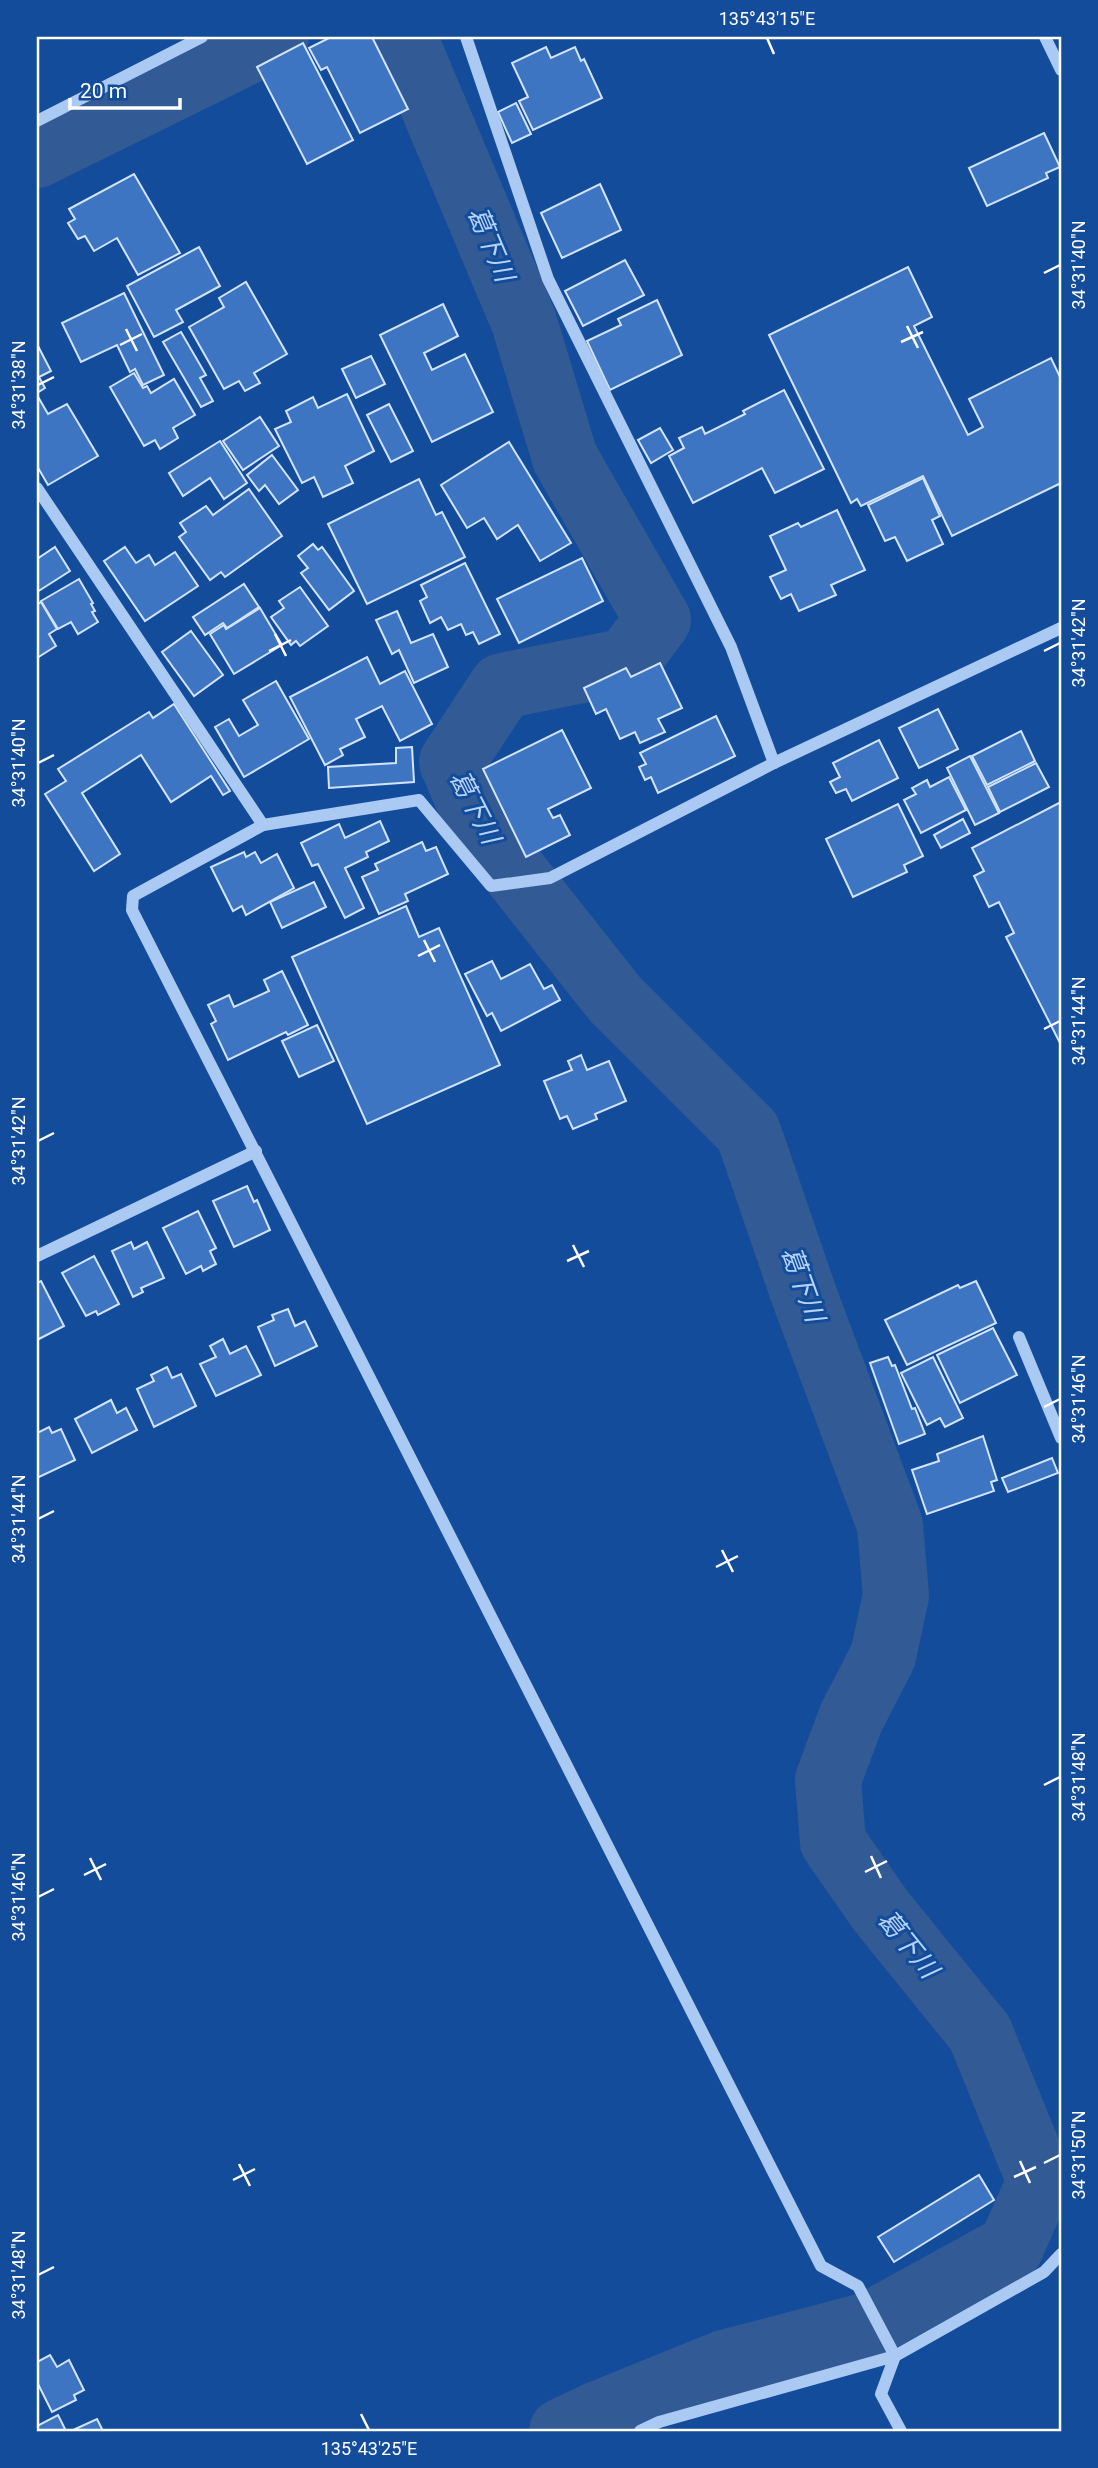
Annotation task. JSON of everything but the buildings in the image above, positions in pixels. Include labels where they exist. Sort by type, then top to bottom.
[{"type":"street","points":[[37,121],[202,37]]},
{"type":"street","points":[[466,37],[548,279],[731,647],[774,763]]},
{"type":"street","points":[[1045,37],[1061,70]]},
{"type":"street","points":[[37,488],[264,825]]},
{"type":"street","points":[[901,2431],[881,2394],[895,2356],[858,2286],[821,2266],[132,910],[133,896],[264,825],[419,800],[491,886],[550,878],[774,763],[1061,628]]},
{"type":"street","points":[[37,1256],[256,1151]]},
{"type":"street","points":[[1019,1337],[1061,1438]]},
{"type":"street","points":[[640,2431],[659,2422],[895,2356],[1044,2272],[1061,2254]]},
{"type":"waterway","name":"葛下川","points":[[37,155],[276,37]]},
{"type":"waterway","name":"葛下川","points":[[404,37],[524,322],[565,458],[658,620],[627,661],[502,686],[452,762],[482,831],[615,999],[748,1132],[805,1298],[890,1525],[896,1596],[883,1656],[851,1718],[828,1780],[833,1842],[881,1911],[980,2033],[1040,2181],[1011,2247],[869,2325],[724,2363],[562,2431]]}]
